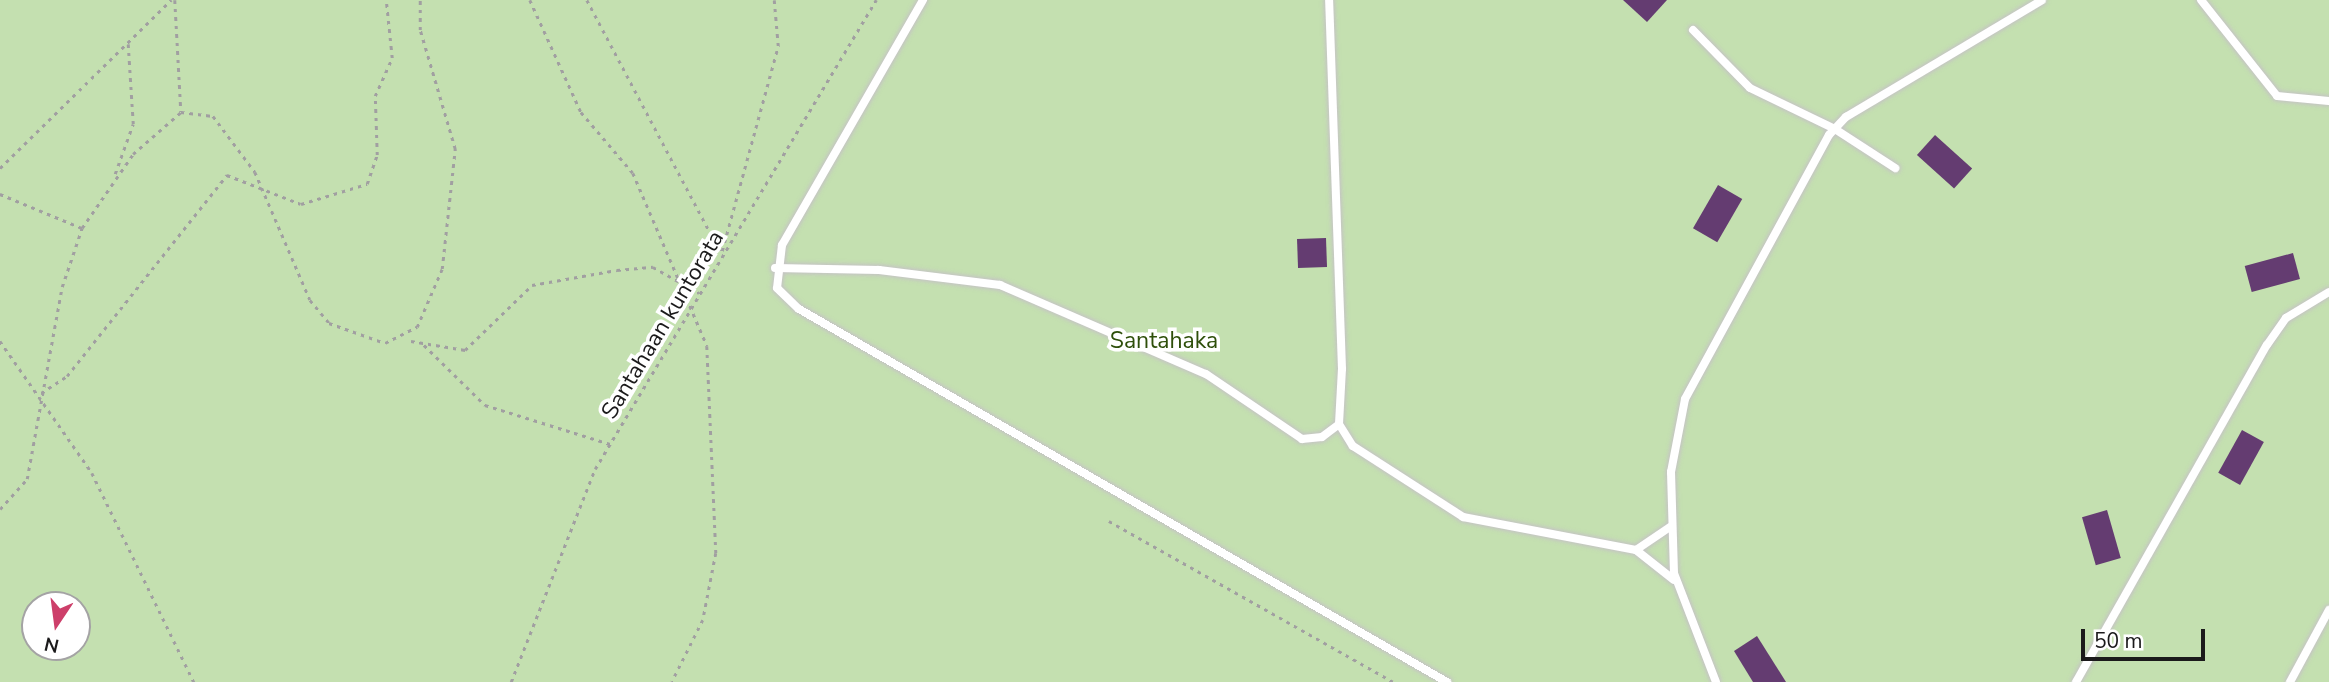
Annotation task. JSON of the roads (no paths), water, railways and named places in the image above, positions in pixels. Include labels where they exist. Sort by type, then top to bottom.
[{"type":"lane","points":[[923,0],[782,245],[775,268],[777,288],[799,309],[1447,682]]},
{"type":"lane","points":[[1329,0],[1338,148],[1339,424],[1353,446],[1463,517],[1636,550],[1678,585]]},
{"type":"lane","points":[[1716,682],[1678,585],[1670,527],[1674,433],[1685,399],[1835,129],[2042,0]]},
{"type":"lane","points":[[2201,0],[2277,96],[2329,101]]},
{"type":"lane","points":[[1693,30],[1750,88],[1835,129],[1895,167]]},
{"type":"lane","points":[[775,268],[879,270],[1000,285],[1206,374],[1302,439],[1322,437],[1339,424]]},
{"type":"lane","points":[[2076,682],[2267,345],[2286,318],[2329,292]]},
{"type":"lane","points":[[1636,550],[1670,527]]},
{"type":"lane","points":[[2290,682],[2329,610]]},
{"type":"park label","name":"Santahaka","points":[[1164,341]]}]
